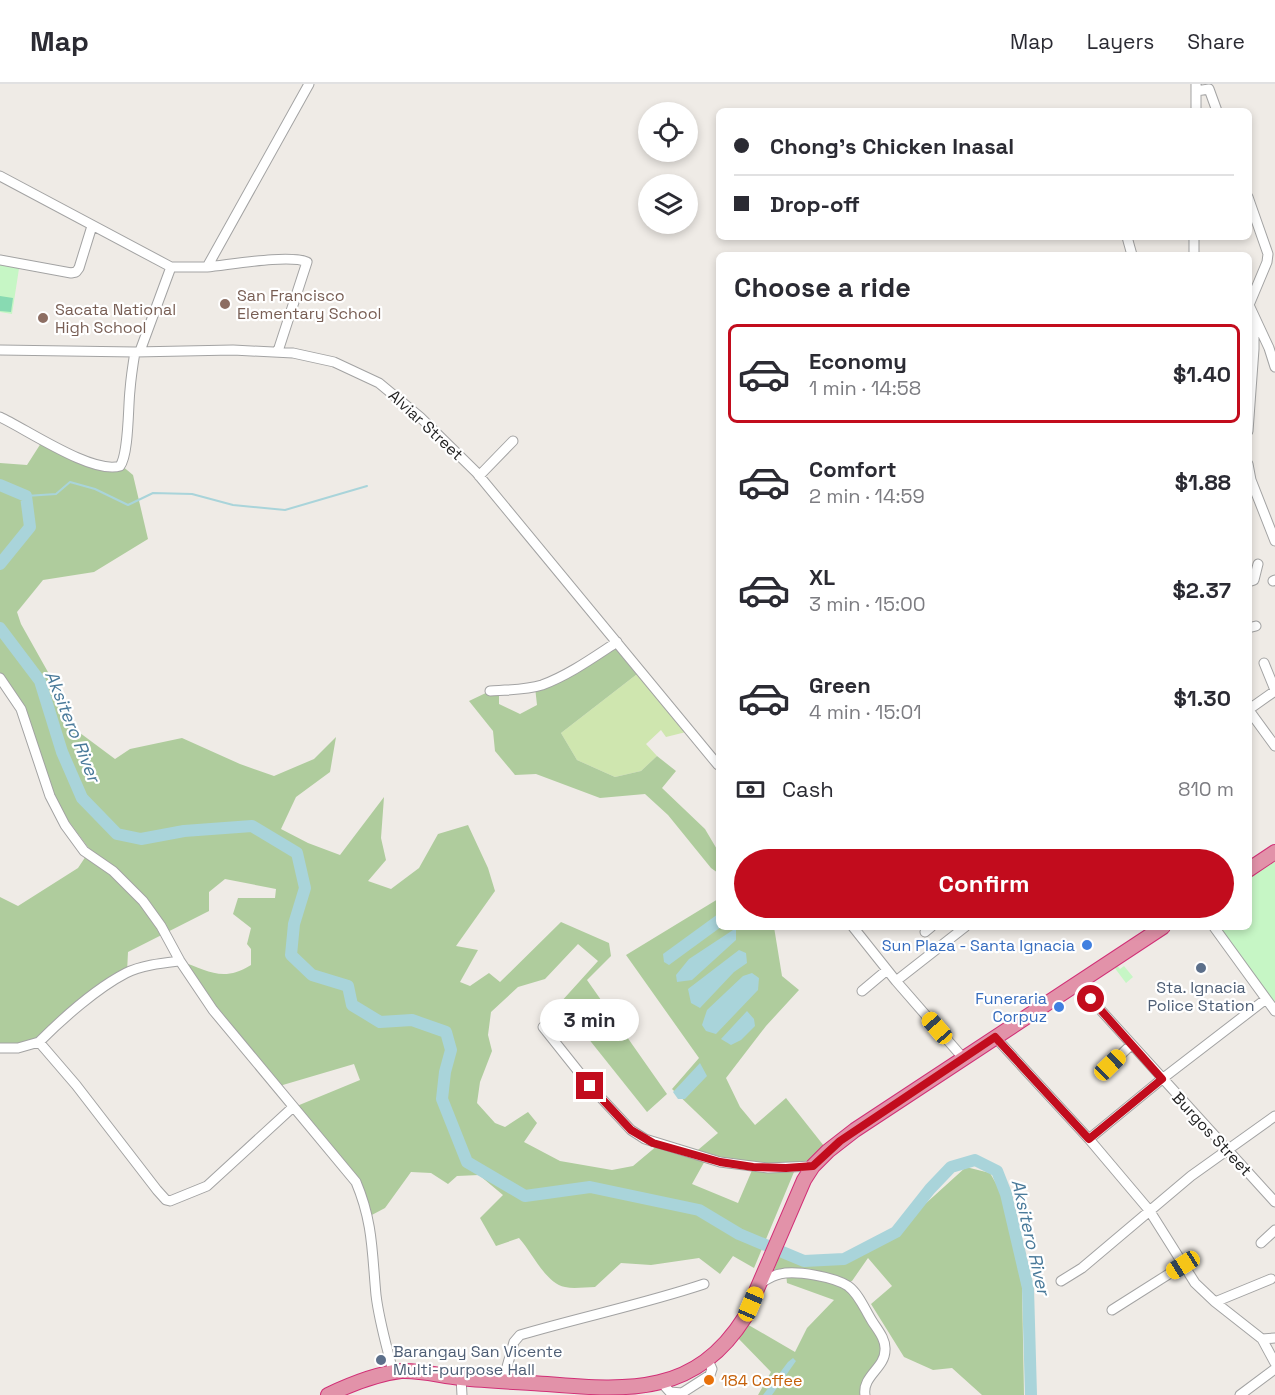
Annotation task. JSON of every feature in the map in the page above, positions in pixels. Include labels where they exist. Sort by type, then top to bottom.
[{"type":"highway","points":[[1252,867],[1275,852]]},
{"type":"highway","points":[[328,1395],[365,1379],[393,1372],[412,1371],[461,1378],[615,1389],[662,1383],[691,1371],[708,1360],[746,1317],[782,1229],[813,1166],[840,1141],[1158,930]]},
{"type":"street","points":[[207,267],[309,84]]},
{"type":"street","points":[[1196,108],[1196,88],[1209,89],[1216,108]]},
{"type":"street","points":[[0,176],[171,267],[207,267],[275,260],[307,262],[278,351]]},
{"type":"street","points":[[1252,209],[1268,254],[1267,262],[1252,296]]},
{"type":"street","points":[[0,260],[76,272],[92,226]]},
{"type":"street","points":[[0,417],[61,450],[106,466],[115,468],[120,466],[123,463],[131,379],[138,351],[171,267]]},
{"type":"street","points":[[1252,312],[1269,348],[1275,367]]},
{"type":"street","points":[[1252,376],[1254,316]]},
{"type":"street","name":"Alviar Street","points":[[0,350],[278,351],[322,358],[379,383],[420,417],[479,476],[716,763]]},
{"type":"street","points":[[479,476],[513,441]]},
{"type":"street","points":[[1252,483],[1275,541]]},
{"type":"street","points":[[1252,581],[1258,564]]},
{"type":"street","points":[[490,691],[531,688],[544,684],[581,665],[617,642]]},
{"type":"street","points":[[1252,706],[1275,691],[1264,663]]},
{"type":"street","points":[[0,678],[21,709],[50,796],[65,825],[84,851],[113,871],[143,901],[213,1010],[356,1182],[365,1204],[371,1231],[378,1310],[393,1372]]},
{"type":"street","points":[[1252,714],[1275,746]]},
{"type":"street","points":[[855,930],[964,1059]]},
{"type":"street","points":[[896,981],[958,930]]},
{"type":"street","points":[[1216,930],[1275,1011]]},
{"type":"street","points":[[0,1048],[18,1048],[39,1042],[56,1025],[127,972],[155,964],[180,961]]},
{"type":"street","points":[[862,991],[887,970]]},
{"type":"street","name":"Burgos Street","points":[[1077,984],[1275,1202]]},
{"type":"street","points":[[1089,1139],[1266,999]]},
{"type":"street","points":[[543,1027],[590,1086],[631,1130],[645,1139],[720,1162],[768,1168],[813,1166]]},
{"type":"street","points":[[995,1037],[1089,1139],[1149,1210],[1195,1283],[1262,1339],[1275,1363]]},
{"type":"street","points":[[39,1042],[76,1085],[166,1200],[170,1201],[207,1185],[292,1107]]},
{"type":"street","points":[[1110,1065],[1131,1045]]},
{"type":"street","points":[[1061,1281],[1082,1268],[1149,1210],[1226,1150],[1275,1116]]},
{"type":"street","points":[[1261,1243],[1275,1230]]},
{"type":"street","points":[[1112,1310],[1183,1265]]},
{"type":"street","points":[[760,1281],[786,1273],[827,1278],[849,1287],[885,1342],[886,1352],[867,1380],[865,1395]]},
{"type":"street","points":[[1215,1302],[1271,1279]]},
{"type":"street","points":[[503,1381],[514,1342],[520,1335],[704,1284]]},
{"type":"street","points":[[1262,1339],[1275,1338]]},
{"type":"street","points":[[662,1383],[670,1392],[684,1394],[710,1375],[712,1369],[708,1360]]},
{"type":"street","points":[[1240,1395],[1275,1369]]},
{"type":"street","points":[[461,1378],[462,1395]]},
{"type":"green space","points":[[0,260],[20,262],[12,314],[0,312]]},
{"type":"green space","points":[[0,296],[13,298],[11,312],[0,311]]},
{"type":"green space","points":[[43,440],[106,466],[121,465],[133,475],[148,539],[94,572],[43,580],[17,612],[21,624],[53,681],[72,727],[115,759],[130,749],[182,738],[240,764],[274,776],[314,759],[336,737],[330,772],[296,797],[281,829],[308,843],[340,855],[384,797],[381,838],[386,860],[368,881],[391,889],[419,868],[438,834],[468,825],[488,868],[495,891],[456,946],[478,950],[460,982],[470,986],[489,973],[500,982],[561,922],[609,943],[611,956],[587,980],[667,1094],[647,1112],[560,1003],[598,961],[578,944],[545,979],[518,987],[491,1012],[488,1035],[492,1051],[480,1082],[477,1103],[495,1123],[505,1127],[528,1112],[537,1123],[524,1142],[560,1161],[612,1170],[633,1166],[658,1145],[692,1155],[718,1133],[672,1089],[699,1058],[626,955],[716,900],[716,930],[774,930],[782,976],[799,990],[766,1026],[726,1078],[740,1107],[755,1125],[786,1098],[824,1146],[804,1167],[780,1169],[794,1172],[754,1268],[733,1256],[720,1274],[699,1258],[651,1265],[621,1263],[595,1287],[576,1288],[558,1285],[546,1274],[519,1238],[496,1246],[480,1218],[503,1195],[479,1175],[457,1176],[448,1184],[431,1173],[411,1172],[385,1208],[368,1217],[356,1182],[292,1108],[360,1080],[354,1064],[276,1087],[180,961],[223,974],[232,973],[251,965],[251,949],[247,944],[251,928],[233,914],[238,898],[275,898],[276,889],[225,879],[209,892],[209,911],[128,952],[127,972],[34,1042],[0,1048],[0,897],[18,906],[78,868],[90,850],[50,796],[21,709],[0,679],[0,463],[27,465]],"holes":[[[706,1159],[753,1168],[738,1203],[692,1184]]]},
{"type":"green space","points":[[617,642],[641,671],[561,733],[577,760],[615,777],[641,771],[657,756],[676,771],[662,788],[705,829],[716,848],[716,872],[668,815],[645,794],[600,798],[536,774],[515,775],[495,751],[493,731],[469,701],[490,691],[499,691],[499,704],[520,714],[537,705],[535,687]]},
{"type":"green space","points":[[641,671],[690,731],[666,737],[661,730],[646,744],[657,756],[641,771],[615,777],[577,760],[561,733]]},
{"type":"green space","points":[[1275,853],[1275,1010],[1217,930],[1252,930],[1252,868]]},
{"type":"green space","points":[[1117,965],[1120,969],[1124,966],[1133,977],[1126,983],[1114,967]]},
{"type":"green space","points":[[966,1167],[990,1173],[1002,1194],[1022,1286],[1024,1395],[982,1395],[952,1368],[933,1370],[904,1357],[871,1304],[892,1286],[868,1258],[852,1281],[840,1281],[849,1287],[885,1350],[865,1395],[758,1395],[771,1372],[736,1336],[745,1323],[795,1352],[807,1328],[834,1300],[787,1283],[786,1273],[773,1272],[780,1254],[804,1261],[844,1259],[892,1234]]},
{"type":"water","points":[[716,915],[717,930],[669,965],[664,962],[663,954]]},
{"type":"water","points":[[736,930],[736,940],[692,980],[677,982],[676,975],[689,959]]},
{"type":"water","points":[[739,950],[746,953],[747,963],[734,972],[700,1008],[691,1003],[688,989]]},
{"type":"water","points":[[752,973],[759,978],[758,990],[716,1034],[706,1031],[702,1025],[707,1010],[743,976]]},
{"type":"water","points":[[747,1011],[754,1019],[755,1026],[741,1040],[731,1045],[721,1039]]},
{"type":"water","points":[[700,1063],[707,1076],[685,1099],[678,1099],[673,1092]]},
{"type":"water","points":[[793,1358],[796,1361],[772,1395],[763,1395],[788,1362]]},
{"type":"waterway","points":[[26,496],[56,494],[70,482],[95,489],[128,505],[153,493],[192,494],[233,505],[285,510],[367,486]]},
{"type":"waterway","name":"Aksitero River","points":[[0,485],[26,496],[30,527],[0,564]]},
{"type":"waterway","name":"Aksitero River","points":[[0,628],[40,681],[62,752],[82,798],[117,834],[141,839],[184,831],[252,826],[297,853],[305,888],[294,924],[291,955],[312,975],[348,986],[352,1005],[380,1022],[412,1020],[446,1032],[451,1050],[445,1072],[442,1099],[467,1162],[525,1196],[590,1187],[699,1210],[739,1234],[804,1261],[844,1259],[896,1232],[930,1189],[951,1167],[975,1160],[997,1171],[1006,1194],[1028,1288],[1031,1395]]},
{"type":"place","name":"San Francisco Elementary School","points":[[225,304]]},
{"type":"place","name":"Sacata National High School","points":[[43,318]]},
{"type":"place","name":"Sun Plaza - Santa Ignacia","points":[[1087,945]]},
{"type":"place","name":"Sta. Ignacia Police Station","points":[[1201,968]]},
{"type":"place","name":"Funeraria Corpuz","points":[[1059,1007]]},
{"type":"place","name":"Barangay San Vicente Multi-purpose Hall","points":[[381,1360]]},
{"type":"place","name":"184 Coffee","points":[[709,1380]]},
{"type":"route","points":[[590,1086],[631,1130],[653,1143],[720,1162],[753,1167],[813,1166],[840,1141],[995,1037],[1089,1139],[1162,1079],[1091,999]]}]
